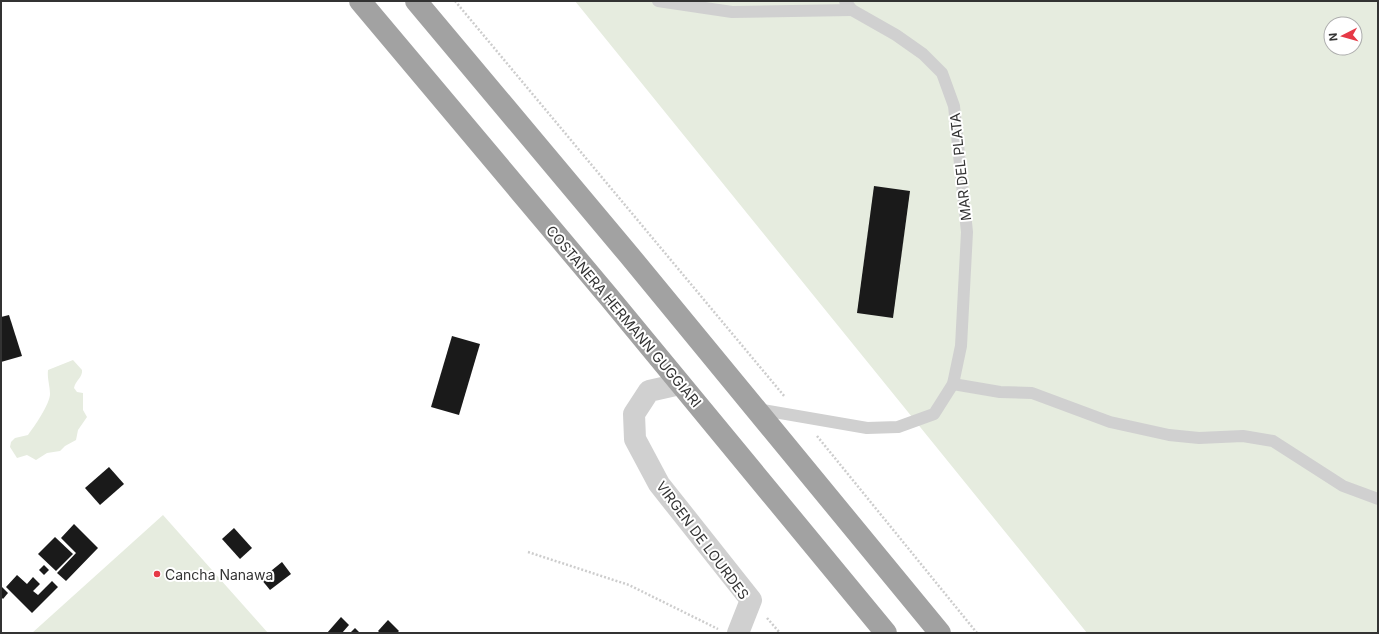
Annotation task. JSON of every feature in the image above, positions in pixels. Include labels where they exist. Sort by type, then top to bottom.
[{"type":"highway","name":"COSTANERA HERMANN GUGGIARI","points":[[360,1],[886,633]]},
{"type":"highway","points":[[416,1],[756,409],[940,633]]},
{"type":"street","name":"VIRGEN DE LOURDES","points":[[680,384],[649,391],[634,414],[635,439],[658,484],[751,600],[738,633]]},
{"type":"lane","points":[[658,1],[732,12],[848,5]]},
{"type":"lane","name":"MAR DEL PLATA","points":[[756,409],[867,428],[898,427],[934,414],[953,384],[962,346],[967,232],[954,106],[942,73],[923,54],[848,5]]},
{"type":"lane","points":[[953,384],[1000,392],[1032,393],[1110,422],[1169,436],[1199,438],[1243,436],[1273,442],[1343,486],[1378,499]]},
{"type":"path","points":[[455,1],[802,417],[977,633]]},
{"type":"path","points":[[528,552],[629,585],[725,633]]},
{"type":"shaded area","points":[[575,1],[1378,1],[1378,633],[1087,633]]},
{"type":"shaded area","points":[[73,360],[82,370],[74,388],[77,392],[83,393],[83,410],[87,417],[78,430],[76,440],[65,446],[60,451],[47,453],[36,460],[27,455],[17,458],[10,447],[11,442],[15,438],[28,435],[45,409],[50,394],[48,370]]},
{"type":"shaded area","name":"Cancha Nanawa","points":[[163,515],[268,633],[32,633]]},
{"type":"building","points":[[874,186],[910,191],[893,318],[857,313]]},
{"type":"building","points":[[9,315],[22,356],[1,362],[1,317]]},
{"type":"building","points":[[452,336],[480,344],[459,415],[431,407]]},
{"type":"building","points":[[109,467],[124,484],[100,505],[85,488]]},
{"type":"building","points":[[74,524],[98,548],[66,581],[57,573],[76,553],[61,538]]},
{"type":"building","points":[[234,528],[252,548],[240,559],[222,539]]},
{"type":"building","points":[[55,537],[73,554],[56,571],[38,554]]},
{"type":"building","points":[[282,562],[291,574],[270,590],[261,579]]},
{"type":"building","points":[[44,565],[49,570],[44,575],[39,570]]},
{"type":"building","points":[[17,575],[27,584],[33,577],[40,584],[33,591],[38,595],[52,581],[58,587],[32,613],[6,587]]},
{"type":"building","points":[[1,586],[8,593],[3,599],[1,597]]},
{"type":"building","points":[[341,617],[349,625],[342,633],[327,633]]},
{"type":"building","points":[[388,620],[399,631],[397,633],[380,633],[378,631]]},
{"type":"building","points":[[355,628],[360,633],[350,633]]},
{"type":"place","name":"Cancha Nanawa","points":[[157,574]]}]
